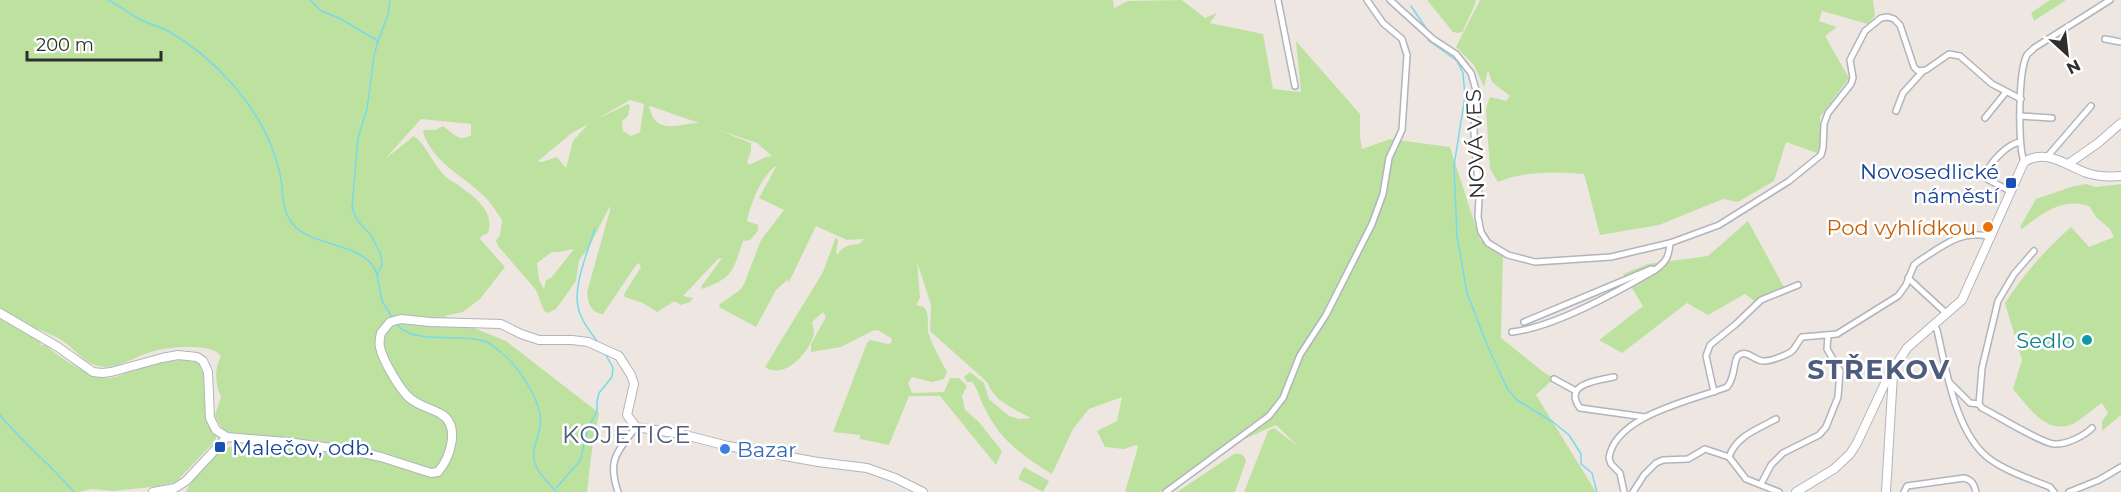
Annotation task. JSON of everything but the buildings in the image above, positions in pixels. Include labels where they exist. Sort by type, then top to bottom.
[{"type":"street","points":[[1278,0],[1295,86]]},
{"type":"street","points":[[1166,492],[1269,416],[1282,398],[1300,356],[1326,315],[1372,224],[1383,194],[1389,158],[1402,130],[1407,55],[1397,33],[1383,23],[1367,0]]},
{"type":"street","name":"NOVÁ VES","points":[[1390,0],[1433,39],[1456,54],[1471,73],[1476,90],[1474,133],[1479,198],[1478,217],[1481,232],[1488,243],[1508,255],[1535,262],[1611,257],[1670,243]]},
{"type":"street","points":[[1796,492],[1834,470],[1850,454],[1893,370],[1907,348],[1962,300],[2024,162],[2020,142],[2020,116],[2023,69],[2028,55],[2034,48],[2110,0]]},
{"type":"street","points":[[1512,332],[1526,331],[1561,317],[1618,291],[1655,270],[1665,263],[1669,256],[1670,243],[1719,225],[1789,181],[1821,155],[1824,124],[1828,113],[1851,84],[1853,78],[1850,60],[1865,31],[1874,22],[1888,17],[1900,25],[1914,67],[1918,71],[1923,71]]},
{"type":"street","points":[[2105,39],[2121,42]]},
{"type":"street","points":[[1896,111],[1903,93],[1923,71],[1952,54],[1960,56],[1992,84],[2021,99]]},
{"type":"street","points":[[1985,118],[2006,92]]},
{"type":"street","points":[[2047,157],[2091,106]]},
{"type":"street","points":[[2020,116],[2052,118]]},
{"type":"street","points":[[2068,164],[2121,123]]},
{"type":"street","points":[[2010,191],[1987,178],[1987,170],[2015,142],[2020,142]]},
{"type":"street","points":[[2024,162],[2036,156],[2047,157],[2087,173],[2107,178],[2121,176]]},
{"type":"street","points":[[1624,492],[1620,473],[1611,464],[1610,453],[1622,435],[1645,417],[1727,387],[1732,381],[1736,359],[1740,355],[1746,354],[1765,361],[1792,351],[1802,337],[1828,336],[1843,331],[1898,296],[1906,285],[1914,265],[1960,235],[1982,234],[1990,237]]},
{"type":"street","points":[[1979,404],[1982,368],[1998,301],[2014,274],[2034,251]]},
{"type":"street","points":[[1524,322],[1651,268],[1655,270]]},
{"type":"street","points":[[1908,278],[1947,314]]},
{"type":"street","points":[[1714,392],[1706,356],[1710,345],[1761,300],[1798,285]]},
{"type":"street","points":[[0,314],[43,338],[93,372],[111,372],[162,357],[178,355],[197,357],[203,361],[208,372],[210,418],[216,430],[227,437],[287,442],[354,452],[381,457],[431,473],[438,472],[445,463],[451,444],[449,422],[442,414],[415,402],[404,393],[380,347],[381,333],[390,322],[401,319],[501,324],[538,340],[588,342],[619,356],[634,384],[627,415],[636,427],[681,434],[728,446],[867,468],[895,478],[923,492]]},
{"type":"street","points":[[1934,325],[1949,382],[1964,426],[1982,453],[2000,466],[2050,487],[2054,492]]},
{"type":"street","points":[[1761,484],[1772,465],[1783,453],[1819,435],[1826,427],[1838,397],[1840,371],[1827,349],[1828,336]]},
{"type":"street","points":[[1886,492],[1893,370]]},
{"type":"street","points":[[1576,391],[1587,383],[1614,377]]},
{"type":"street","points":[[1554,379],[1576,391]]},
{"type":"street","points":[[1949,382],[1970,403],[1979,404],[1982,408],[2052,444],[2066,443],[2087,433],[2092,428]]},
{"type":"street","points":[[1576,391],[1576,399],[1580,408],[1645,417]]},
{"type":"street","points":[[1729,457],[1731,449],[1742,437],[1776,419]]},
{"type":"street","points":[[618,492],[612,470],[617,455],[636,427]]},
{"type":"street","points":[[153,492],[175,488],[186,480],[227,437]]},
{"type":"street","points":[[1633,492],[1649,468],[1663,460],[1688,459],[1705,449],[1729,457],[1746,479],[1779,492]]},
{"type":"street","points":[[2069,492],[2099,480],[2121,467]]},
{"type":"street","points":[[1904,492],[1907,486],[1964,478],[1970,479],[1976,492]]},
{"type":"green space","points":[[0,0],[1113,0],[1114,8],[1128,1],[1182,0],[1205,18],[1217,13],[1210,23],[1263,34],[1273,89],[1301,92],[1296,41],[1360,114],[1362,149],[1390,139],[1450,147],[1480,240],[1503,251],[1501,338],[1546,374],[1571,385],[1550,382],[1536,395],[1596,492],[1244,492],[1268,431],[1274,428],[1298,446],[1276,425],[1213,453],[1160,492],[1125,492],[1138,447],[1136,445],[1124,449],[1105,447],[1097,431],[1117,421],[1122,397],[1089,409],[1073,429],[1052,474],[1031,461],[1005,438],[990,419],[972,382],[967,382],[964,377],[970,372],[984,383],[989,399],[1009,416],[1019,419],[1031,418],[1011,408],[994,394],[987,382],[930,331],[931,305],[917,262],[920,298],[916,305],[926,310],[929,335],[947,371],[944,379],[932,382],[912,377],[908,383],[912,393],[944,392],[950,378],[959,378],[967,386],[962,396],[965,410],[979,422],[1002,451],[996,465],[940,396],[909,396],[889,445],[860,439],[860,435],[833,432],[867,343],[870,340],[888,344],[892,339],[878,330],[841,347],[811,352],[811,344],[826,317],[823,312],[812,322],[814,331],[810,344],[794,363],[780,370],[765,367],[823,272],[836,237],[838,240],[836,253],[838,254],[845,247],[859,244],[864,239],[847,240],[816,226],[789,282],[787,280],[776,290],[756,327],[719,307],[740,290],[761,240],[784,210],[759,198],[777,165],[762,183],[749,214],[747,221],[758,225],[758,231],[750,240],[743,241],[734,266],[726,277],[702,289],[701,287],[722,258],[718,259],[683,296],[693,298],[690,302],[680,305],[673,302],[657,312],[643,303],[625,297],[624,294],[641,267],[639,263],[603,314],[593,310],[589,304],[587,292],[610,206],[588,249],[579,260],[576,281],[556,309],[548,313],[544,311],[536,290],[498,246],[496,241],[500,235],[502,220],[494,208],[476,189],[434,153],[423,133],[424,130],[435,130],[443,126],[456,136],[463,138],[471,135],[471,124],[421,119],[385,159],[414,136],[446,177],[471,194],[482,205],[489,218],[489,225],[488,233],[480,239],[505,267],[480,299],[463,312],[444,316],[506,341],[599,413],[587,492],[186,492],[193,480],[212,459],[232,446],[255,444],[335,452],[324,442],[238,435],[224,429],[215,415],[221,397],[216,376],[221,356],[209,349],[170,348],[106,367],[93,364],[60,339],[38,329],[41,346],[44,344],[76,366],[103,378],[114,377],[155,364],[197,358],[204,364],[208,425],[217,436],[215,441],[176,482],[113,491],[91,489],[80,492],[0,492]],"holes":[[[630,100],[644,104],[640,132],[631,136],[623,131],[622,121],[628,116],[630,106],[628,104],[597,119]],[[649,106],[699,123],[669,126],[657,122]],[[588,124],[573,141],[566,168],[557,157],[542,162],[538,161],[572,133]],[[718,130],[757,143],[772,156],[749,165],[747,162],[751,143]],[[574,249],[551,278],[546,280],[544,289],[539,280],[537,263],[552,252]]]},
{"type":"green space","points":[[1427,0],[1476,0],[1463,32],[1457,33],[1453,32]]},
{"type":"green space","points":[[1480,0],[1873,0],[1875,16],[1868,24],[1822,11],[1819,21],[1837,27],[1825,36],[1849,78],[1820,117],[1820,154],[1786,142],[1774,181],[1738,202],[1723,199],[1659,225],[1600,235],[1584,174],[1529,174],[1498,182],[1490,169],[1486,109],[1491,97],[1506,101],[1510,96],[1492,82],[1488,70],[1484,87],[1474,65],[1456,47]]},
{"type":"green space","points":[[2050,0],[2066,0],[2034,21],[2031,13]]},
{"type":"green space","points":[[2086,184],[2096,187],[2121,184],[2121,415],[2102,431],[2102,421],[2108,413],[2102,403],[2074,423],[2061,427],[2045,422],[2037,416],[2013,389],[2022,360],[2005,303],[2035,263],[2071,227],[2089,247],[2114,237],[2110,229],[2096,217],[2089,206],[2079,204],[2053,208],[2022,229],[2020,227],[2036,199]]},
{"type":"green space","points":[[1748,221],[1786,291],[1756,302],[1745,294],[1708,315],[1687,303],[1622,353],[1599,340],[1643,306],[1623,274],[1648,264],[1708,256]]},
{"type":"green space","points":[[1234,454],[1242,455],[1246,461],[1235,492],[1177,492]]},
{"type":"green space","points":[[1024,467],[1049,481],[1043,492],[1018,479]]},
{"type":"waterway","points":[[108,0],[139,19],[168,31],[184,41],[230,81],[255,114],[272,148],[281,179],[285,207],[292,223],[312,237],[363,256],[372,264],[377,275]]},
{"type":"waterway","points":[[310,0],[321,11],[339,18],[378,41]]},
{"type":"waterway","points":[[390,0],[388,15],[374,56],[367,109],[358,138],[352,208],[357,220],[371,235],[381,255],[382,265],[377,275],[382,301],[392,317]]},
{"type":"waterway","points":[[1411,6],[1428,31]]},
{"type":"waterway","points":[[1428,36],[1428,40],[1457,61],[1463,73],[1465,96],[1454,166],[1457,236],[1467,293],[1508,390],[1517,400],[1553,422],[1569,435],[1581,454],[1581,464],[1592,473],[1597,492]]},
{"type":"waterway","points":[[595,228],[581,272],[577,296],[581,316],[599,344]]},
{"type":"waterway","points":[[396,324],[415,335],[466,338],[489,343],[510,361],[535,398],[540,417],[534,450],[535,463],[539,472],[556,492]]},
{"type":"waterway","points":[[556,488],[580,461],[588,428],[597,411],[599,393],[612,377],[613,368],[605,353]]},
{"type":"waterway","points":[[0,415],[74,492]]},
{"type":"place","name":"Novosedlické náměstí","points":[[2011,183]]},
{"type":"place","name":"Pod vyhlídkou","points":[[1988,227]]},
{"type":"place","name":"Sedlo","points":[[2087,340]]},
{"type":"place","name":"Malečov, odb.","points":[[220,447]]},
{"type":"place","name":"Bazar","points":[[725,449]]},
{"type":"district","name":"STŘEKOV","points":[[1879,369]]},
{"type":"district","name":"KOJETICE","points":[[627,434]]}]
